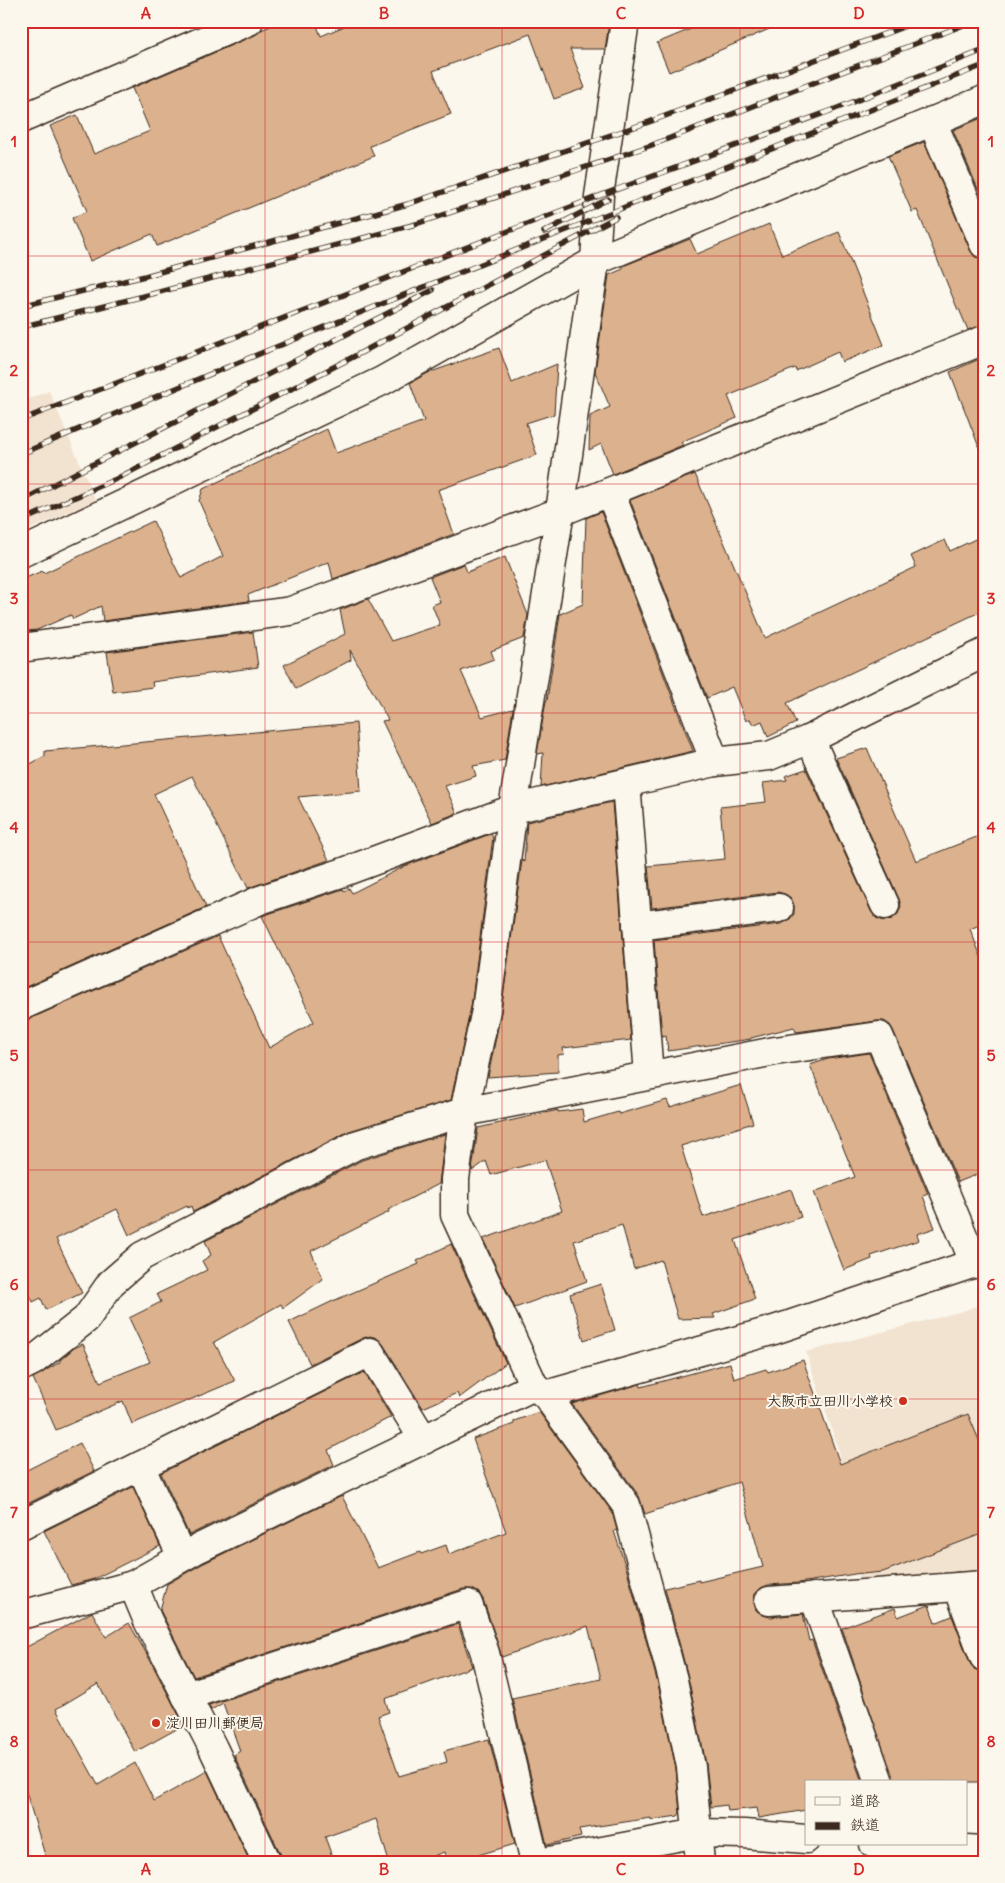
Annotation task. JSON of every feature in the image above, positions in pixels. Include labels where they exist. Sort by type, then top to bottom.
[{"type":"street","points":[[21,120],[249,21]]},
{"type":"street","points":[[625,21],[599,196],[595,261],[560,512],[513,809],[486,1010],[464,1112],[455,1179],[455,1215],[540,1391],[626,1505],[673,1680],[691,1768],[700,1862]]},
{"type":"street","points":[[21,553],[382,381],[595,261],[984,100]]},
{"type":"street","points":[[932,121],[984,244]]},
{"type":"street","points":[[21,648],[291,611],[560,512],[984,340]]},
{"type":"street","points":[[610,492],[715,762]]},
{"type":"street","points":[[21,1006],[260,900],[342,873],[513,809],[715,762],[770,756],[810,739],[984,653]]},
{"type":"street","points":[[810,739],[885,905]]},
{"type":"street","points":[[626,783],[649,1075]]},
{"type":"street","points":[[637,926],[779,908]]},
{"type":"street","points":[[21,1367],[33,1361],[86,1318],[111,1283],[142,1256],[356,1145],[464,1112],[775,1051],[879,1036],[979,1262],[774,1330],[540,1391],[424,1440],[182,1557],[133,1585],[21,1615]]},
{"type":"street","points":[[21,1525],[370,1352],[424,1440]]},
{"type":"street","points":[[140,1466],[182,1557]]},
{"type":"street","points":[[133,1585],[148,1621],[213,1748],[267,1862]]},
{"type":"street","points":[[770,1601],[971,1586],[984,1657]]},
{"type":"street","points":[[814,1598],[878,1780]]},
{"type":"street","points":[[186,1696],[468,1604],[485,1653],[535,1862]]},
{"type":"street","points":[[544,1862],[698,1833],[744,1834],[805,1839]]},
{"type":"street","points":[[906,1846],[952,1855],[984,1850]]},
{"type":"shaded area","points":[[49,391],[96,501],[21,533],[21,402]]},
{"type":"shaded area","name":"大阪市立田川小学校","points":[[984,1303],[984,1577],[859,1581],[839,1451],[806,1352],[963,1311]]},
{"type":"building","points":[[283,21],[315,21],[321,36],[356,21],[609,21],[609,24],[605,49],[570,49],[585,88],[554,99],[530,34],[433,71],[451,114],[370,146],[374,156],[157,246],[152,234],[90,261],[72,218],[87,211],[50,126],[77,115],[94,154],[150,131],[132,88]]},
{"type":"building","points":[[710,21],[788,21],[669,72],[657,43]]},
{"type":"building","points":[[984,117],[984,203],[953,130]]},
{"type":"building","points":[[924,142],[970,250],[975,257],[984,259],[984,325],[968,330],[917,210],[912,212],[888,156]]},
{"type":"building","points":[[769,224],[782,255],[839,232],[884,345],[842,362],[838,352],[796,371],[795,368],[728,396],[737,418],[681,442],[683,445],[613,474],[601,444],[589,450],[590,416],[610,407],[595,372],[609,275],[623,269],[623,266],[690,239],[697,254]]},
{"type":"building","points":[[499,348],[512,383],[557,364],[554,414],[526,423],[537,455],[438,490],[454,534],[333,579],[329,562],[248,595],[249,601],[103,621],[101,606],[73,619],[71,615],[37,630],[27,631],[21,618],[21,580],[42,571],[44,573],[153,521],[181,578],[223,556],[199,501],[203,489],[327,429],[336,453],[424,421],[410,383],[428,373]]},
{"type":"building","points":[[984,357],[984,454],[982,455],[950,372]]},
{"type":"building","points":[[695,474],[765,638],[916,567],[911,556],[945,540],[950,551],[984,535],[984,610],[787,703],[796,723],[768,737],[762,721],[753,725],[750,719],[746,721],[732,687],[707,698],[630,500]]},
{"type":"building","points":[[601,512],[693,751],[541,787],[543,753],[537,754],[560,614],[583,604],[586,518]]},
{"type":"building","points":[[505,557],[528,615],[524,638],[491,651],[494,659],[461,671],[482,717],[513,709],[505,760],[473,766],[476,776],[445,786],[457,813],[432,823],[382,721],[388,720],[350,650],[351,660],[296,689],[284,665],[345,634],[340,610],[368,599],[391,641],[440,625],[432,605],[440,602],[430,577],[464,564],[467,572]]},
{"type":"building","points":[[253,632],[258,667],[152,682],[153,687],[113,692],[107,652]]},
{"type":"building","points":[[356,723],[361,791],[298,797],[329,860],[248,888],[192,776],[154,794],[206,907],[21,989],[21,769],[45,756],[45,751]]},
{"type":"building","points":[[867,748],[916,861],[984,834],[984,923],[970,929],[984,964],[984,1172],[958,1182],[893,1030],[884,1021],[796,1032],[794,1027],[751,1039],[668,1051],[666,1036],[662,1037],[654,940],[781,924],[789,920],[794,914],[791,898],[778,892],[652,908],[648,866],[725,859],[720,807],[766,802],[763,783],[787,780],[785,776],[806,769],[871,911],[876,918],[884,921],[892,919],[898,914],[901,906],[899,899],[836,758]]},
{"type":"building","points":[[612,802],[631,1040],[563,1048],[564,1054],[558,1055],[558,1072],[488,1077],[501,1012],[522,860],[524,862],[527,822]]},
{"type":"building","points":[[490,834],[493,837],[471,1007],[451,1100],[349,1131],[193,1212],[191,1206],[188,1208],[187,1206],[129,1235],[117,1209],[56,1239],[82,1293],[46,1310],[41,1298],[33,1302],[21,1276],[21,1021],[218,936],[269,1048],[314,1022],[262,916],[343,889],[344,891],[349,888],[352,893],[405,866]]},
{"type":"building","points":[[869,1053],[928,1194],[923,1196],[935,1228],[917,1234],[919,1240],[871,1256],[872,1259],[844,1270],[814,1192],[855,1177],[810,1065],[828,1059]]},
{"type":"building","points":[[741,1085],[753,1123],[681,1146],[703,1217],[791,1189],[801,1217],[735,1240],[755,1299],[713,1314],[715,1318],[678,1319],[661,1260],[634,1269],[622,1225],[574,1241],[587,1281],[515,1308],[483,1239],[562,1211],[545,1160],[491,1175],[486,1161],[472,1171],[478,1128],[558,1110],[558,1112],[582,1109],[584,1122],[667,1100],[670,1107]]},
{"type":"building","points":[[445,1134],[439,1184],[388,1210],[389,1212],[311,1251],[323,1279],[283,1308],[281,1304],[214,1342],[235,1381],[132,1424],[123,1401],[56,1430],[33,1378],[60,1362],[74,1348],[83,1344],[100,1382],[150,1362],[129,1318],[161,1302],[157,1294],[207,1270],[202,1261],[211,1255],[205,1241],[362,1160]]},
{"type":"building","points":[[451,1244],[506,1363],[459,1398],[457,1393],[423,1408],[383,1344],[377,1338],[370,1336],[363,1338],[310,1364],[289,1322],[419,1264],[417,1261]]},
{"type":"building","points":[[601,1284],[615,1330],[584,1340],[570,1294]]},
{"type":"building","points":[[803,1360],[840,1464],[968,1414],[984,1452],[984,1533],[883,1572],[768,1585],[761,1588],[755,1594],[754,1603],[756,1610],[763,1615],[770,1617],[803,1614],[809,1641],[812,1640],[861,1780],[805,1780],[805,1810],[759,1818],[757,1808],[728,1811],[727,1805],[711,1807],[706,1764],[688,1677],[665,1588],[763,1567],[739,1482],[645,1514],[639,1496],[572,1404],[640,1384],[641,1387],[730,1363],[734,1379],[766,1369],[768,1372]]},
{"type":"building","points":[[364,1372],[391,1417],[328,1450],[334,1465],[189,1535],[161,1473]]},
{"type":"building","points":[[539,1412],[612,1512],[617,1530],[614,1531],[628,1574],[658,1684],[676,1769],[680,1813],[678,1816],[651,1820],[651,1818],[579,1829],[581,1837],[547,1845],[512,1698],[601,1679],[588,1626],[502,1657],[483,1599],[479,1593],[472,1589],[463,1589],[194,1677],[160,1610],[167,1584],[202,1564],[342,1496],[378,1568],[420,1552],[421,1554],[446,1545],[449,1554],[506,1532],[473,1439],[514,1424],[514,1421]]},
{"type":"building","points":[[80,1443],[94,1471],[21,1507],[21,1473]]},
{"type":"building","points":[[133,1487],[160,1546],[94,1579],[71,1585],[44,1531]]},
{"type":"building","points":[[929,1605],[935,1623],[952,1616],[970,1663],[974,1669],[984,1672],[984,1782],[968,1782],[968,1780],[893,1780],[842,1628],[895,1608],[898,1617]]},
{"type":"building","points":[[92,1612],[106,1637],[129,1623],[184,1725],[135,1752],[98,1684],[56,1709],[98,1785],[135,1763],[154,1801],[207,1771],[250,1862],[47,1862],[21,1775],[21,1650]]},
{"type":"building","points":[[458,1624],[472,1667],[385,1699],[389,1712],[378,1716],[399,1776],[447,1762],[444,1751],[489,1739],[515,1844],[455,1862],[447,1862],[444,1852],[417,1862],[389,1862],[376,1819],[325,1837],[334,1862],[282,1862],[281,1855],[234,1755],[240,1751],[223,1703],[211,1710],[209,1705]]},
{"type":"railway","points":[[21,306],[145,276],[408,204],[649,122],[919,21]]},
{"type":"railway","points":[[21,327],[416,224],[652,145],[974,21]]},
{"type":"railway","points":[[21,420],[599,196],[830,111],[984,50]]},
{"type":"railway","points":[[21,454],[381,304],[984,65]]},
{"type":"railway","points":[[544,232],[608,199]]},
{"type":"railway","points":[[21,521],[116,479],[353,357],[616,217]]},
{"type":"railway","points":[[21,501],[433,290]]},
{"type":"place","name":"大阪市立田川小学校","points":[[903,1401]]},
{"type":"place","name":"淀川田川郵便局","points":[[156,1723]]}]
